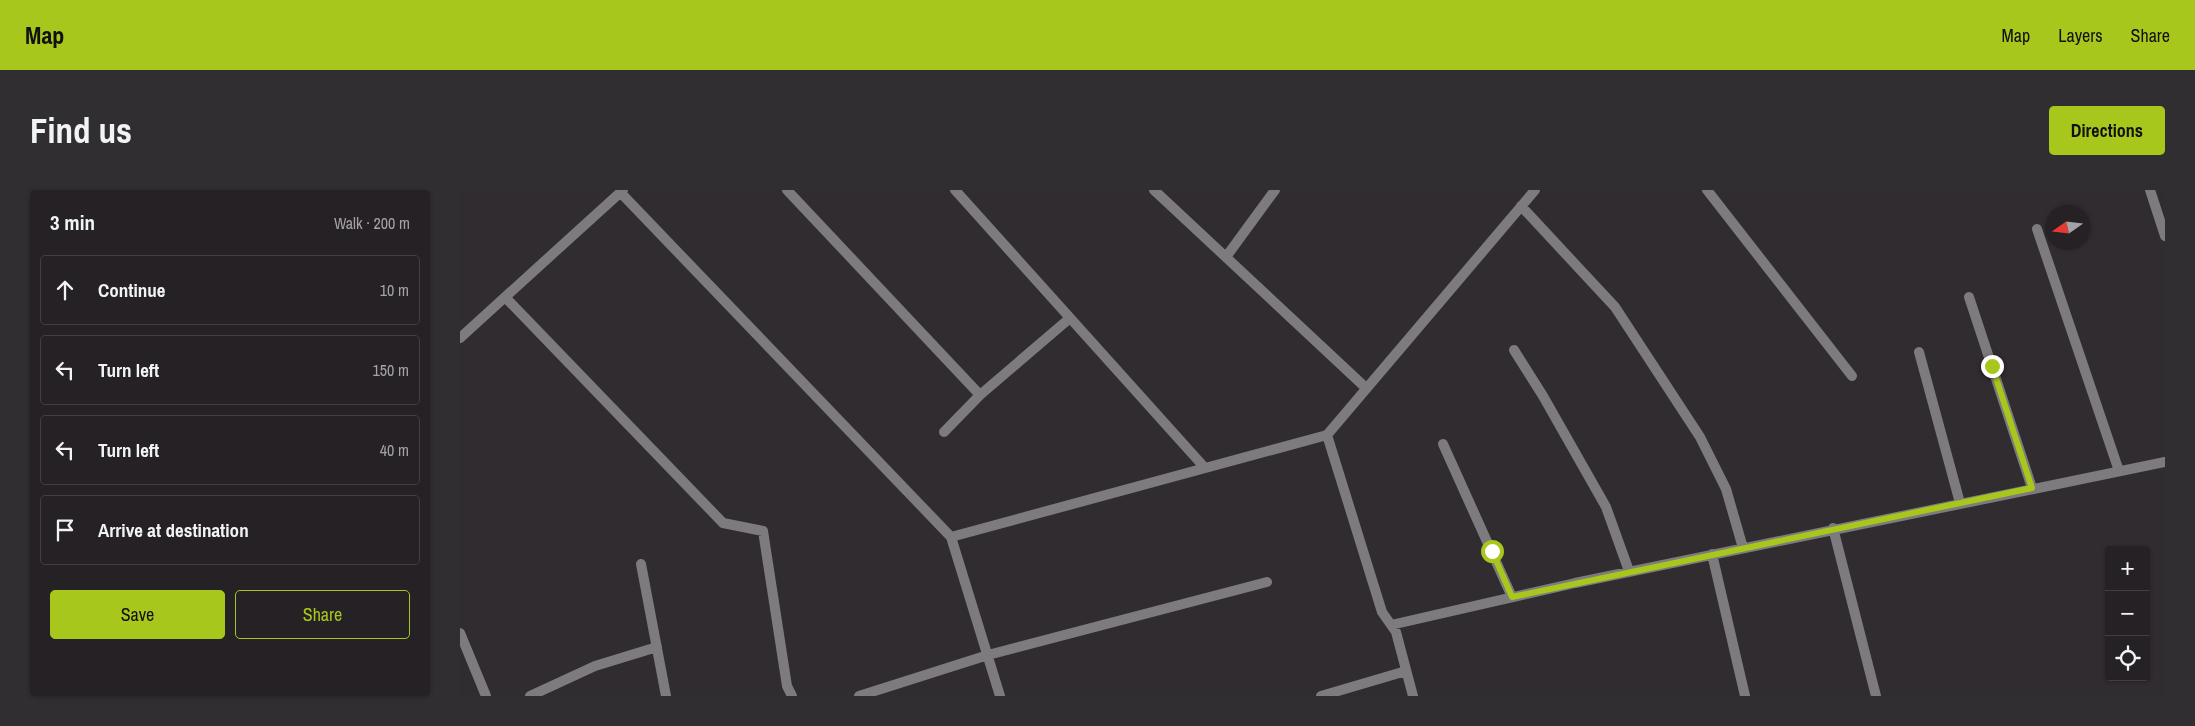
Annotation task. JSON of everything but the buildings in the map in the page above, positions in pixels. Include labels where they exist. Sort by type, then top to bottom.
[{"type":"street","points":[[787,190],[980,395]]},
{"type":"street","points":[[955,190],[1205,468]]},
{"type":"street","points":[[1154,190],[1366,388]]},
{"type":"street","points":[[1226,257],[1275,190]]},
{"type":"street","points":[[952,537],[1327,435],[1535,190]]},
{"type":"street","points":[[1707,190],[1852,376]]},
{"type":"street","points":[[2150,190],[2165,236]]},
{"type":"street","points":[[460,338],[622,191],[952,537],[1000,696]]},
{"type":"street","points":[[1521,206],[1615,307],[1689,421],[1726,489],[1743,548]]},
{"type":"street","points":[[2037,229],[2119,471]]},
{"type":"street","points":[[505,297],[723,524],[763,531],[787,686],[792,696]]},
{"type":"street","points":[[1969,297],[2032,488]]},
{"type":"street","points":[[944,432],[980,395],[1070,318]]},
{"type":"street","points":[[1514,350],[1543,396],[1606,507],[1629,572]]},
{"type":"street","points":[[1918,352],[1960,503]]},
{"type":"street","points":[[1327,435],[1382,612],[1396,632],[1412,696]]},
{"type":"street","points":[[1442,444],[1512,597]]},
{"type":"street","points":[[1391,625],[1833,528],[2165,462]]},
{"type":"street","points":[[1833,528],[1876,696]]},
{"type":"street","points":[[1712,554],[1745,696]]},
{"type":"street","points":[[641,564],[666,696]]},
{"type":"street","points":[[859,696],[988,656],[1267,582]]},
{"type":"street","points":[[460,633],[486,696]]},
{"type":"street","points":[[530,696],[595,666],[657,647]]},
{"type":"street","points":[[1321,696],[1406,671]]},
{"type":"route","points":[[1492,551],[1512,597],[1833,528],[2032,488],[1992,366]]}]
